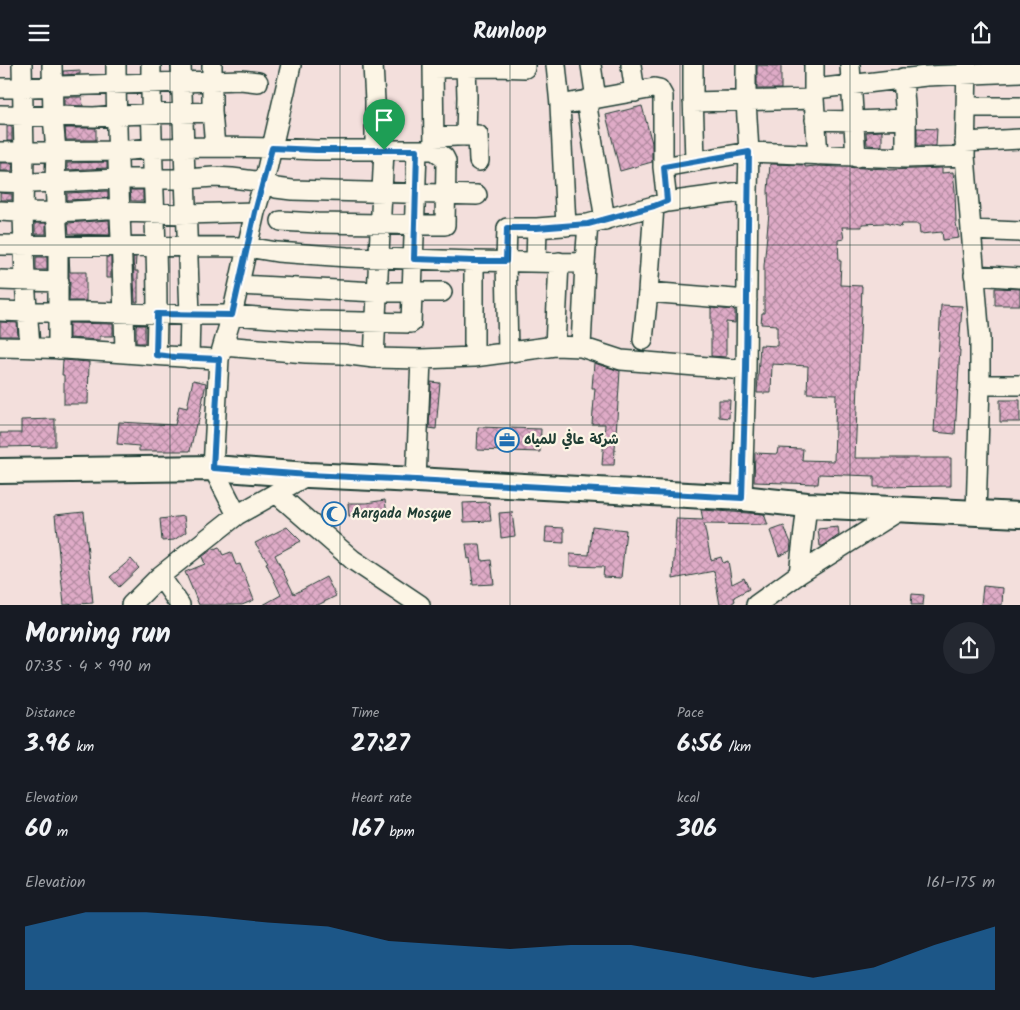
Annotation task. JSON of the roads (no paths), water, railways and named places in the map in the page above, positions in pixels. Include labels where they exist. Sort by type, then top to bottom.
[{"type":"main road","points":[[0,471],[213,468],[308,475],[742,498],[807,505],[1020,515]]},
{"type":"street","points":[[22,65],[23,213],[25,281],[30,347]]},
{"type":"street","points":[[52,65],[52,117],[56,151],[58,349]]},
{"type":"street","points":[[116,65],[118,179],[121,210],[125,353]]},
{"type":"street","points":[[237,515],[213,468],[221,353],[232,315],[291,65]]},
{"type":"street","points":[[373,65],[382,193],[374,358]]},
{"type":"street","points":[[0,311],[232,315],[312,321],[411,323],[416,193],[429,145],[433,66],[526,68],[525,65]]},
{"type":"street","points":[[556,65],[560,105],[566,226]]},
{"type":"street","points":[[581,347],[585,263],[597,222],[591,65]]},
{"type":"street","points":[[631,65],[635,92]]},
{"type":"street","points":[[693,65],[695,161]]},
{"type":"street","points":[[742,498],[749,152],[746,65]]},
{"type":"street","points":[[814,65],[818,155]]},
{"type":"street","points":[[850,65],[856,157]]},
{"type":"street","points":[[466,66],[466,136]]},
{"type":"street","points":[[967,70],[965,149],[980,339],[976,513]]},
{"type":"street","points":[[663,96],[746,101],[814,94],[894,74],[1009,70]]},
{"type":"street","points":[[0,88],[116,84],[151,74],[212,73],[258,82]]},
{"type":"street","points":[[212,73],[212,112],[215,147]]},
{"type":"street","points":[[151,74],[157,247],[156,355]]},
{"type":"street","points":[[181,74],[190,315],[189,358]]},
{"type":"street","points":[[894,74],[906,119],[906,158]]},
{"type":"street","points":[[560,105],[654,89],[659,89],[663,96],[664,167],[661,204],[643,340]]},
{"type":"street","points":[[966,107],[1020,107]]},
{"type":"street","points":[[0,115],[94,117],[212,112]]},
{"type":"street","points":[[815,121],[906,119]]},
{"type":"street","points":[[0,152],[118,151],[184,147],[379,150],[429,145],[478,135],[478,161]]},
{"type":"street","points":[[664,167],[749,152],[906,158],[1020,139]]},
{"type":"street","points":[[281,221],[380,225],[445,225],[446,161],[444,157],[429,145]]},
{"type":"street","points":[[0,182],[24,183],[223,177],[264,182],[276,188],[292,190],[477,195]]},
{"type":"street","points":[[508,352],[507,228],[537,228],[597,222],[661,204],[748,191]]},
{"type":"street","points":[[0,211],[23,213],[121,210],[155,213],[255,212]]},
{"type":"street","points":[[536,262],[537,228]]},
{"type":"street","points":[[971,230],[1020,232]]},
{"type":"street","points":[[0,245],[248,247],[277,252],[379,258],[585,263]]},
{"type":"street","points":[[474,261],[474,357]]},
{"type":"street","points":[[555,346],[559,262]]},
{"type":"street","points":[[974,275],[1020,278]]},
{"type":"street","points":[[0,280],[58,282]]},
{"type":"street","points":[[239,285],[442,292]]},
{"type":"street","points":[[648,292],[747,300]]},
{"type":"street","points":[[0,347],[30,347],[189,358],[221,353],[342,354],[374,358],[421,359],[474,357],[555,346],[581,347],[621,360],[746,369]]},
{"type":"street","points":[[416,480],[421,359]]},
{"type":"street","points":[[980,385],[1020,385]]},
{"type":"street","points":[[131,605],[160,576],[237,515],[308,475]]},
{"type":"street","points":[[276,493],[353,560],[420,605]]},
{"type":"street","points":[[799,574],[807,505]]},
{"type":"street","points":[[756,605],[799,574],[902,509]]},
{"type":"street","points":[[160,576],[180,605]]},
{"type":"place","name":"شركة عافي للمياه","points":[[507,440]]},
{"type":"place","name":"Aargada Mosque","points":[[334,514]]}]
